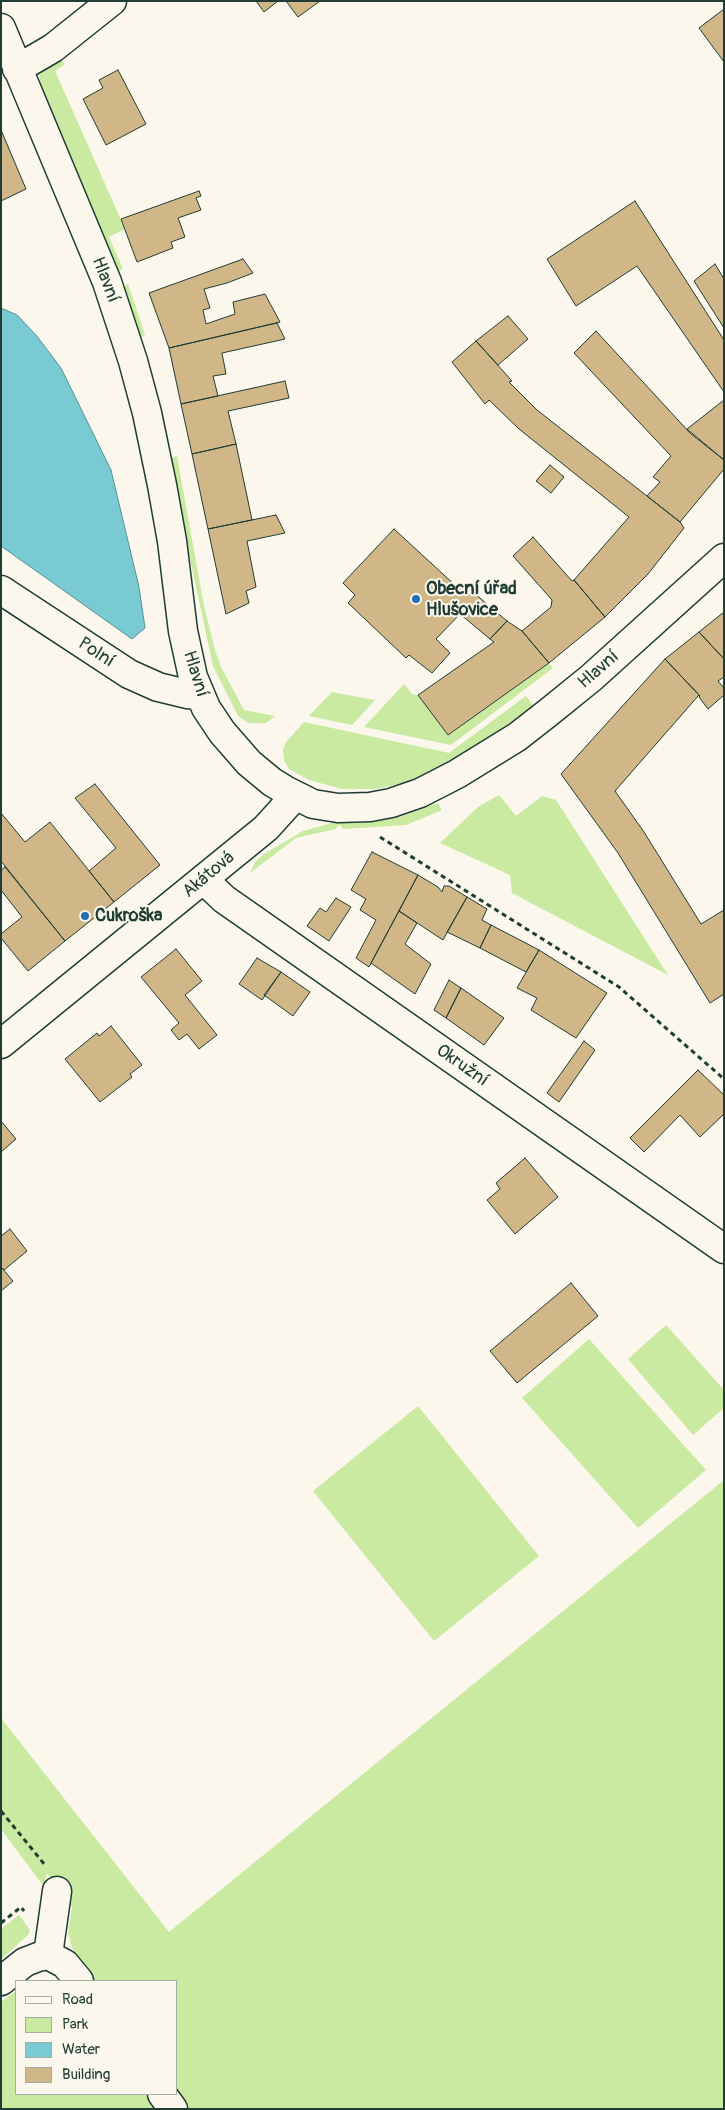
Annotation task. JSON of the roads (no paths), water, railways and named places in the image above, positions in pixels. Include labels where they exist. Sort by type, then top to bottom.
[{"type":"street","points":[[17,69],[53,48],[112,1]]},
{"type":"street","name":"Hlavní","points":[[1,28],[107,282],[134,361],[162,485],[189,661],[199,695],[232,745],[249,763],[272,782],[313,804],[338,808],[370,807],[391,803],[420,793],[457,774],[517,737],[562,702],[724,558]]},
{"type":"street","name":"Polní","points":[[1,590],[129,674],[158,687],[199,695]]},
{"type":"street","name":"Akátová","points":[[1,1044],[266,828],[295,796]]},
{"type":"street","name":"Okružní","points":[[204,880],[234,906],[724,1249]]},
{"type":"street","points":[[48,1955],[58,1891]]},
{"type":"street","points":[[1,1981],[25,1962],[48,1955],[64,1964],[78,1980]]},
{"type":"street","points":[[163,2095],[174,2109]]},
{"type":"water","points":[[1,308],[17,315],[36,335],[61,368],[111,470],[139,587],[145,628],[132,639],[1,546]]},
{"type":"place","name":"Obecní úřad Hlušovice","points":[[416,599]]},
{"type":"place","name":"Cukroška","points":[[85,916]]}]
